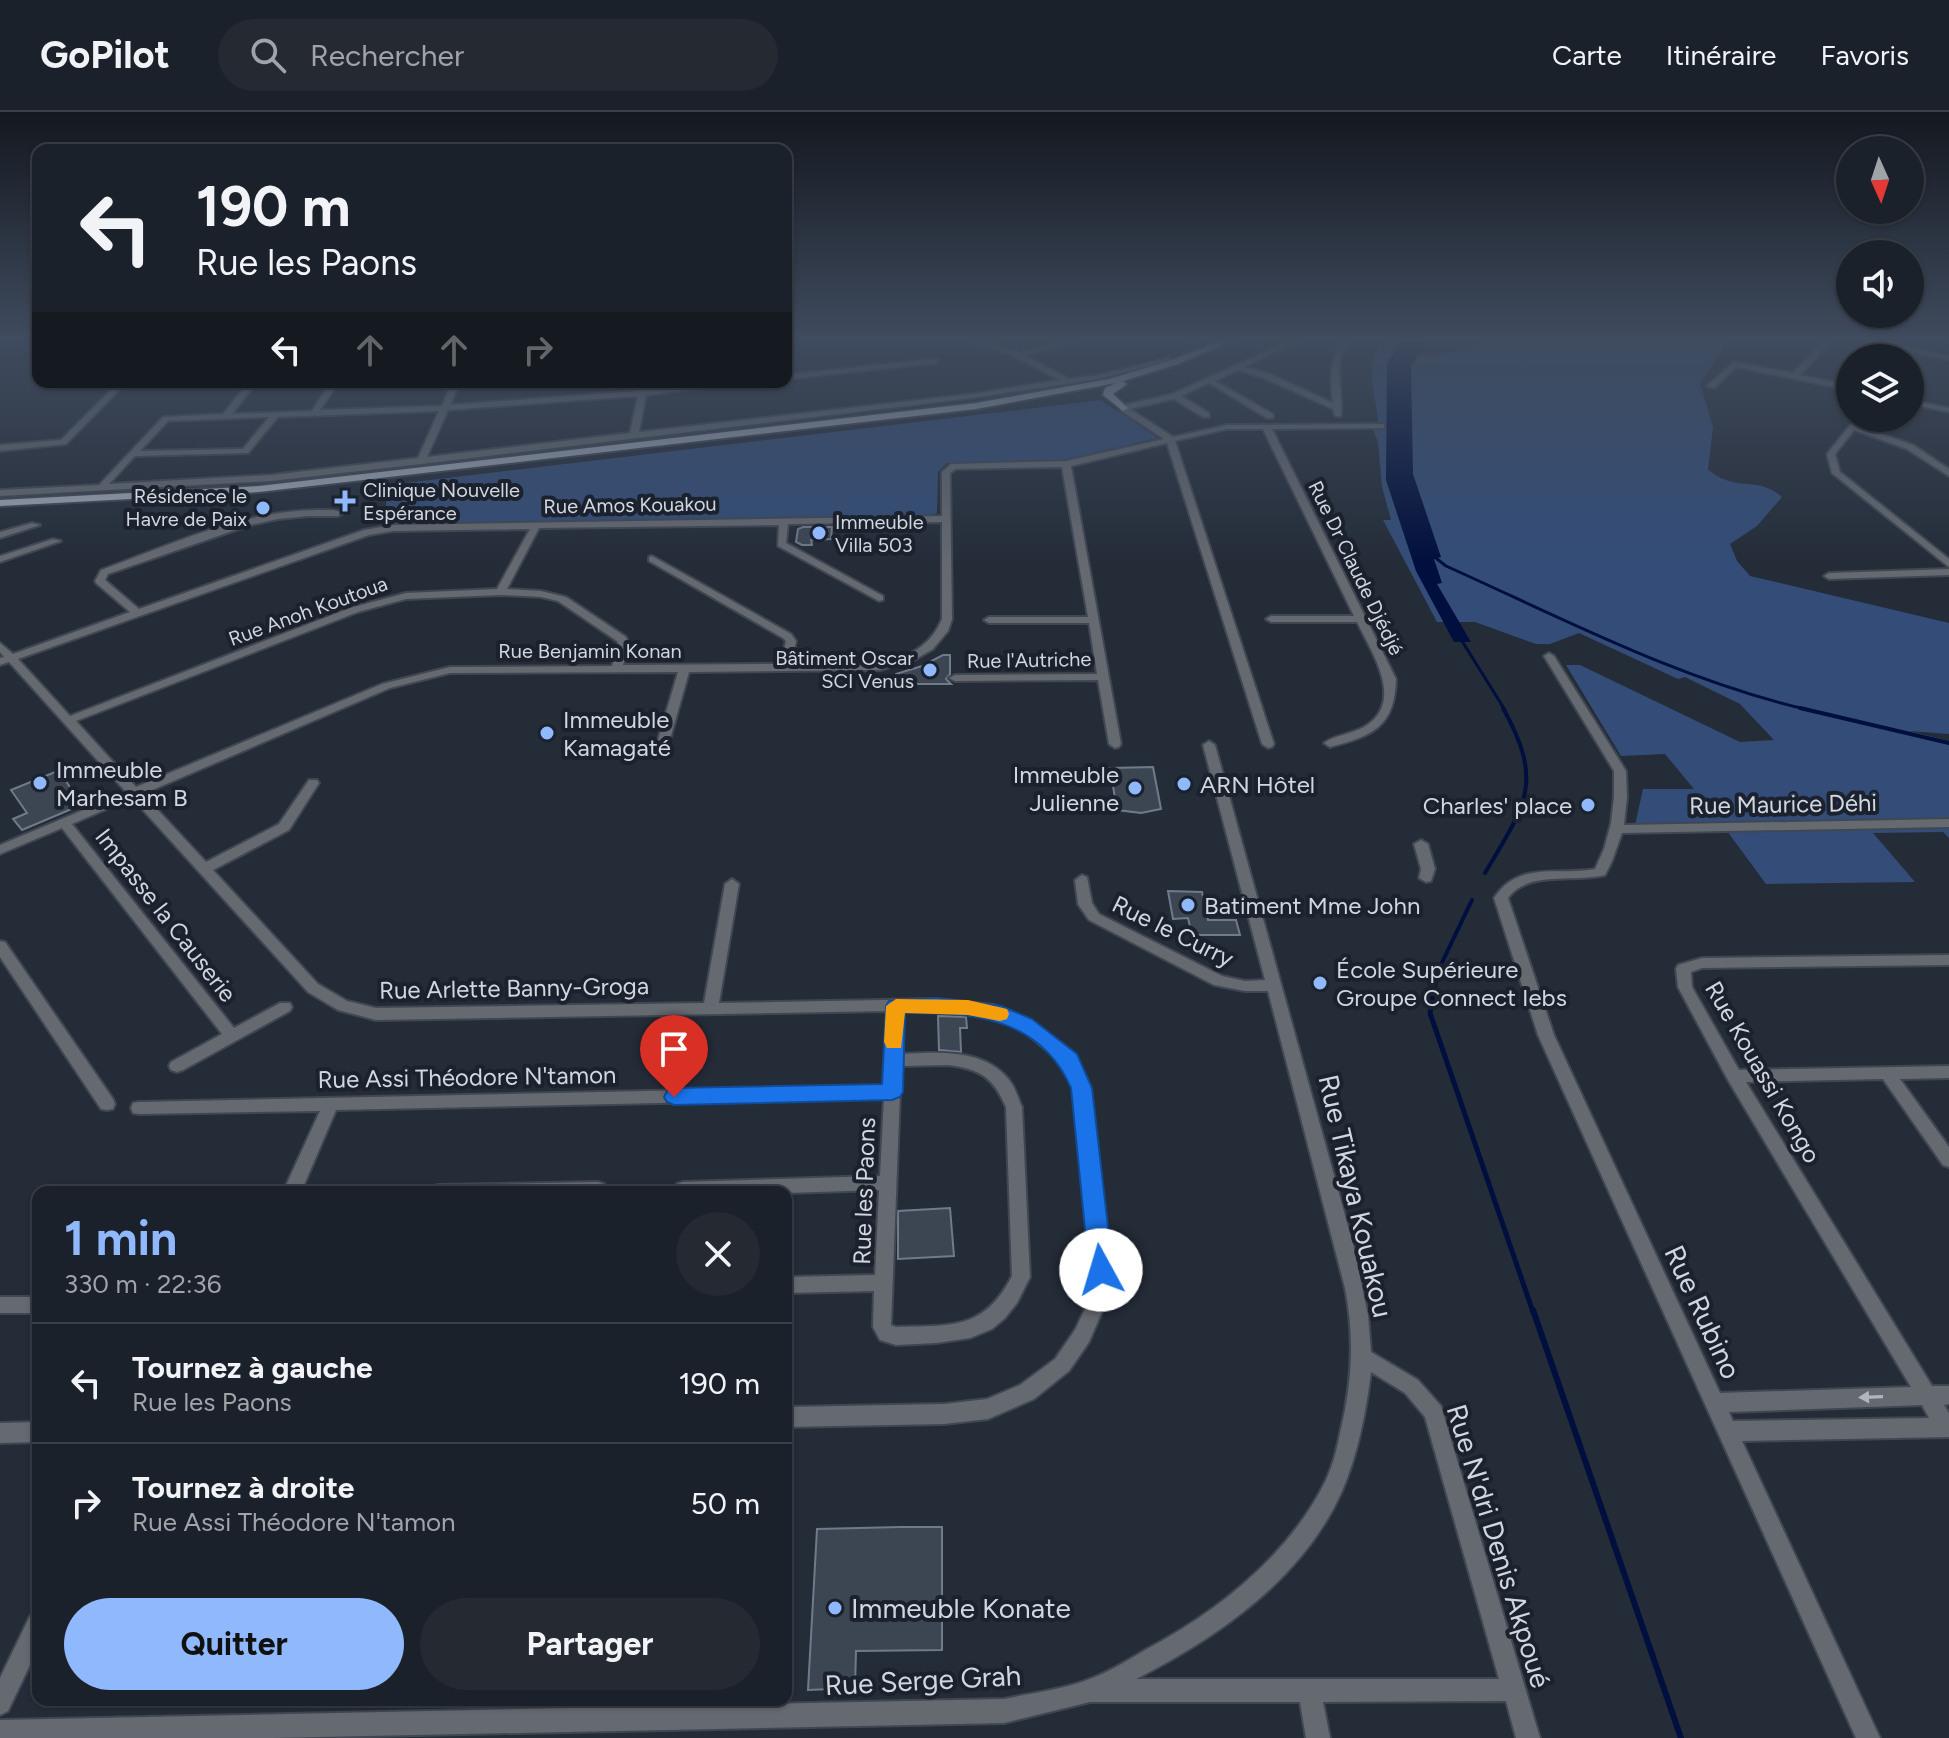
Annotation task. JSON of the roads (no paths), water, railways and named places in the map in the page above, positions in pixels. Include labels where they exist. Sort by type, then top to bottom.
[{"type":"main road","points":[[0,498],[259,489],[927,412]]},
{"type":"street","points":[[0,448],[63,442],[93,412]]},
{"type":"street","points":[[102,486],[166,419],[319,412]]},
{"type":"street","points":[[421,460],[441,412]]},
{"type":"street","points":[[634,436],[638,412]]},
{"type":"street","points":[[0,498],[102,486],[258,479],[828,412]]},
{"type":"street","points":[[1129,412],[1170,439],[1268,744]]},
{"type":"street","points":[[1201,412],[1206,415]]},
{"type":"street","points":[[1255,412],[1268,421]]},
{"type":"street","points":[[1338,412],[1340,426]]},
{"type":"street","points":[[132,454],[245,451],[276,414]]},
{"type":"street","points":[[947,519],[946,478],[951,468],[970,464],[1066,464],[1170,439],[1268,421],[1381,426]]},
{"type":"street","name":"Rue Dr Claude Djédjé","points":[[1268,421],[1390,679],[1389,710],[1381,721],[1367,730],[1330,743]]},
{"type":"street","points":[[1849,432],[1831,454],[1836,473],[1949,564]]},
{"type":"street","points":[[1867,432],[1910,447],[1949,473]]},
{"type":"street","points":[[1066,464],[1115,744]]},
{"type":"street","points":[[137,613],[100,581],[104,572],[262,519],[313,511],[338,513]]},
{"type":"street","name":"Rue Amos Kouakou","points":[[5,660],[367,532],[393,528],[947,519]]},
{"type":"street","name":"Rue Benjamin Konan","points":[[135,791],[386,686],[450,670],[880,667],[932,646],[941,638],[947,619],[947,519]]},
{"type":"street","points":[[784,522],[781,544],[879,598]]},
{"type":"street","points":[[501,592],[537,524]]},
{"type":"street","points":[[0,535],[35,525]]},
{"type":"street","points":[[0,559],[56,541]]},
{"type":"street","points":[[652,559],[790,638],[785,668]]},
{"type":"street","points":[[1829,576],[1949,572]]},
{"type":"street","name":"Rue Anoh Koutoua","points":[[69,720],[378,601],[437,593],[501,592],[541,594],[562,599],[617,634],[624,645],[616,670]]},
{"type":"street","points":[[1271,619],[1362,619]]},
{"type":"street","points":[[989,620],[1094,620]]},
{"type":"street","name":"Rue Arlette Banny-Groga","points":[[0,646],[5,660],[69,720],[313,988],[343,1006],[376,1014],[936,1005],[994,1011],[1025,1024],[1069,1060],[1082,1088],[1101,1270],[1095,1307],[1082,1336],[1062,1365],[1027,1392],[988,1409],[944,1414],[792,1417]]},
{"type":"street","points":[[1549,656],[1620,771],[1617,829]]},
{"type":"street","points":[[661,750],[684,669]]},
{"type":"street","name":"Rue l'Autriche","points":[[955,678],[1104,677]]},
{"type":"street","name":"Rue Tikaya Kouakou","points":[[1090,1691],[1187,1639],[1261,1584],[1302,1536],[1334,1486],[1352,1422],[1362,1357],[1358,1304],[1345,1248],[1209,745]]},
{"type":"street","points":[[204,869],[284,827],[313,783]]},
{"type":"street","points":[[0,850],[135,791]]},
{"type":"street","name":"Impasse la Causerie","points":[[64,822],[232,1036]]},
{"type":"street","name":"Rue Maurice Déhi","points":[[1617,829],[1949,823]]},
{"type":"street","name":"Rue Rubino","points":[[1617,829],[1600,872],[1514,882],[1506,887],[1501,898],[1546,1035],[1868,1738]]},
{"type":"street","points":[[1421,844],[1428,869],[1426,878]]},
{"type":"street","name":"Rue le Curry","points":[[1082,880],[1085,904],[1094,917],[1219,981],[1245,986],[1274,985]]},
{"type":"street","points":[[711,1008],[732,884]]},
{"type":"street","points":[[0,946],[107,1104]]},
{"type":"street","name":"Rue Kouassi Kongo","points":[[1947,1427],[1734,1076],[1685,987],[1683,969],[1702,963],[1949,960]]},
{"type":"street","name":"Rue les Paons","points":[[893,1060],[956,1057],[979,1063],[1010,1091],[1014,1107],[1021,1277],[1016,1290],[996,1314],[979,1328],[968,1332],[896,1336],[887,1334],[882,1327],[893,1060],[896,1006]]},
{"type":"street","points":[[177,1066],[285,1007]]},
{"type":"street","points":[[1734,1076],[1949,1072]]},
{"type":"street","points":[[1887,1073],[1949,1160]]},
{"type":"street","name":"Rue Assi Théodore N'tamon","points":[[139,1108],[892,1092]]},
{"type":"street","points":[[295,1186],[331,1104]]},
{"type":"street","points":[[786,1186],[888,1183]]},
{"type":"street","points":[[792,1285],[884,1283]]},
{"type":"street","points":[[0,1305],[32,1305]]},
{"type":"street","name":"Rue N'dri Denis Akpoué","points":[[1362,1357],[1412,1385],[1434,1413],[1528,1738]]},
{"type":"street","points":[[1714,1403],[1949,1395]]},
{"type":"street","points":[[1728,1431],[1947,1427]]},
{"type":"street","points":[[0,1433],[32,1432]]},
{"type":"street","points":[[0,1703],[32,1636]]},
{"type":"street","points":[[1309,1690],[1318,1738]]},
{"type":"street","name":"Rue Serge Grah","points":[[0,1732],[1004,1711],[1090,1691],[1513,1690]]},
{"type":"waterway","points":[[1432,555],[1446,566],[1669,666],[1762,698],[1809,710]]},
{"type":"waterway","points":[[1462,641],[1505,710]]},
{"type":"waterway","points":[[1485,873],[1511,829],[1525,794],[1524,756],[1503,708]]},
{"type":"waterway","points":[[1800,708],[1949,743]]},
{"type":"waterway","points":[[1436,975],[1472,900]]},
{"type":"waterway","points":[[1437,973],[1430,1013],[1533,1312]]},
{"type":"waterway","points":[[1533,1310],[1681,1738]]},
{"type":"place","name":"Clinique Nouvelle Espérance","points":[[345,501]]},
{"type":"place","name":"Résidence le Havre de Paix","points":[[263,508]]},
{"type":"place","name":"Immeuble Villa 503","points":[[819,533]]},
{"type":"place","name":"Bâtiment Oscar SCI Venus","points":[[930,670]]},
{"type":"place","name":"Immeuble Kamagaté","points":[[547,733]]},
{"type":"place","name":"Immeuble Marhesam B","points":[[40,783]]},
{"type":"place","name":"ARN Hôtel","points":[[1184,784]]},
{"type":"place","name":"Immeuble Julienne","points":[[1135,788]]},
{"type":"place","name":"Charles' place","points":[[1588,805]]},
{"type":"place","name":"Batiment Mme John","points":[[1188,905]]},
{"type":"place","name":"École Supérieure Groupe Connect Iebs","points":[[1320,983]]},
{"type":"place","name":"Immeuble Konate","points":[[835,1608]]}]
